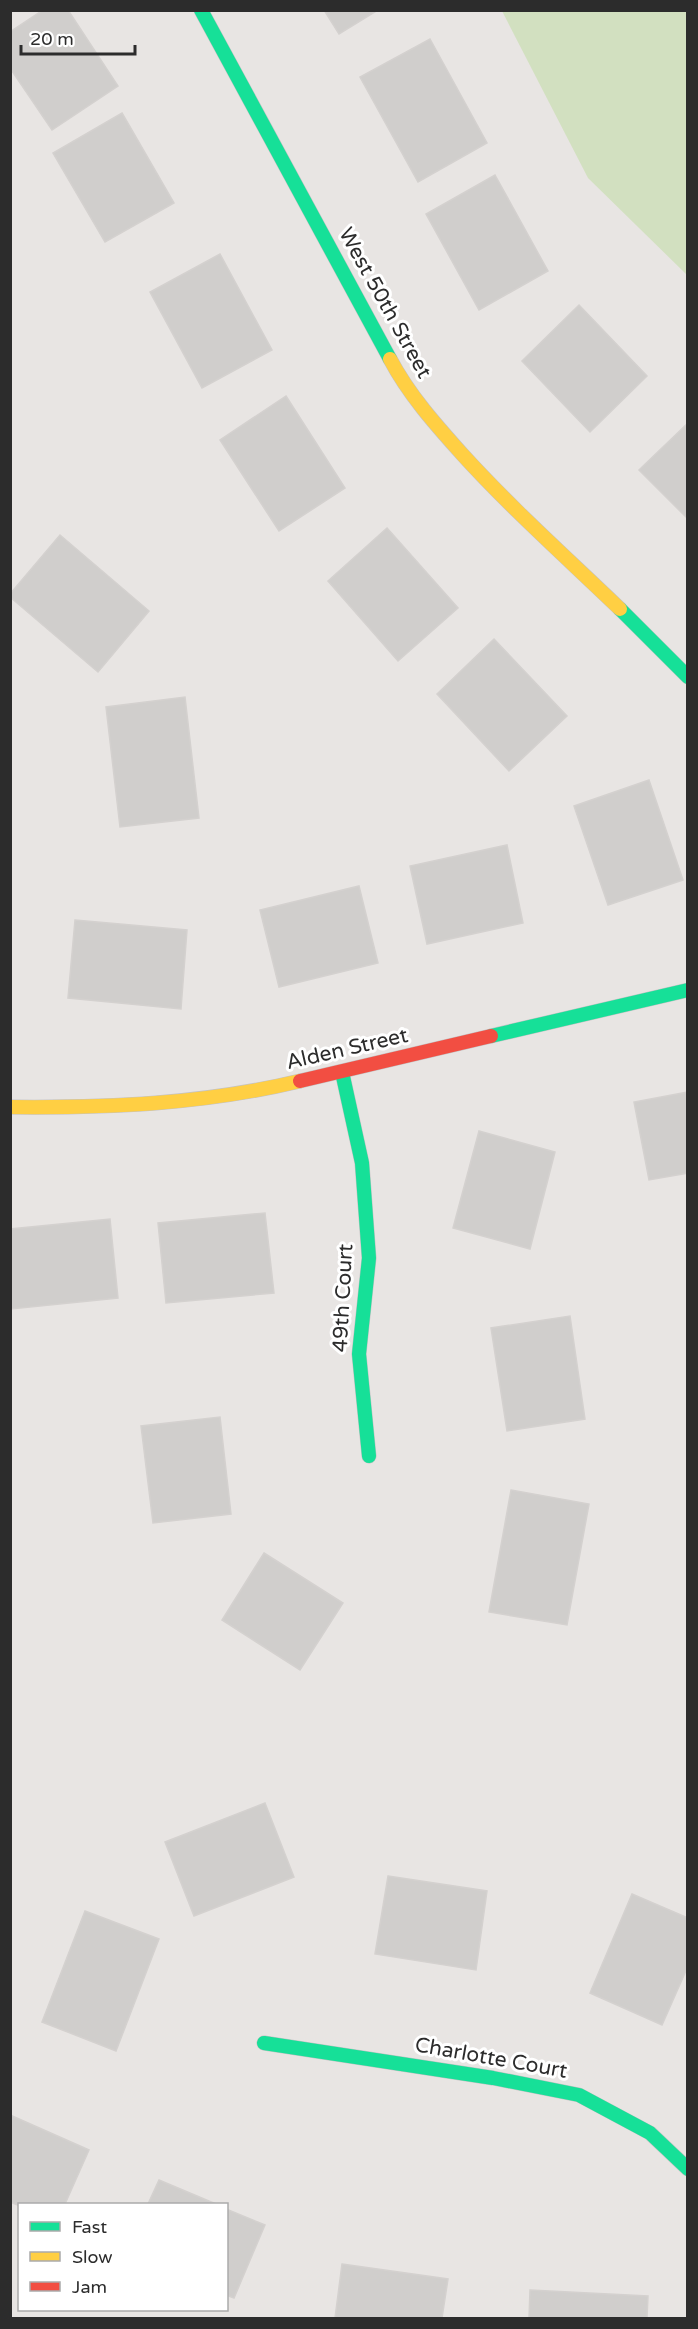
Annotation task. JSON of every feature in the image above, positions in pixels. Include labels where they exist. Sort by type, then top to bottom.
[{"type":"street","name":"West 50th Street","points":[[201,10],[402,381],[443,433],[491,486],[675,662],[687,678]]},
{"type":"street","name":"Alden Street","points":[[10,1107],[108,1108],[207,1100],[255,1092],[687,990]]},
{"type":"street","name":"49th Court","points":[[342,1072],[362,1163],[369,1258],[359,1354],[369,1456]]},
{"type":"street","name":"Charlotte Court","points":[[264,2043],[493,2078],[579,2095],[650,2133],[687,2169]]},
{"type":"green space","points":[[502,11],[687,11],[687,275],[588,178]]},
{"type":"building","points":[[43,10],[68,10],[118,86],[52,130],[10,68],[10,32]]},
{"type":"building","points":[[324,10],[378,10],[339,34]]},
{"type":"building","points":[[430,39],[487,143],[418,182],[360,77]]},
{"type":"building","points":[[122,113],[174,203],[105,242],[53,153]]},
{"type":"building","points":[[495,175],[548,271],[479,310],[426,214]]},
{"type":"building","points":[[220,254],[272,350],[202,388],[150,292]]},
{"type":"building","points":[[579,305],[647,376],[590,432],[522,361]]},
{"type":"building","points":[[286,396],[345,488],[279,531],[220,440]]},
{"type":"building","points":[[688,423],[688,519],[639,470]]},
{"type":"building","points":[[387,528],[458,608],[398,661],[328,581]]},
{"type":"building","points":[[60,535],[149,611],[98,672],[10,597],[10,594]]},
{"type":"building","points":[[494,639],[567,716],[509,771],[437,694]]},
{"type":"building","points":[[185,697],[199,818],[120,827],[106,707]]},
{"type":"building","points":[[649,780],[683,880],[608,905],[574,806]]},
{"type":"building","points":[[507,845],[523,923],[427,944],[410,866]]},
{"type":"building","points":[[359,886],[378,963],[279,987],[260,910]]},
{"type":"building","points":[[75,920],[187,930],[181,1009],[68,998]]},
{"type":"building","points":[[688,1092],[688,1173],[649,1180],[634,1102]]},
{"type":"building","points":[[479,1131],[555,1152],[530,1249],[453,1228]]},
{"type":"building","points":[[265,1213],[274,1293],[166,1303],[158,1223]]},
{"type":"building","points":[[110,1219],[118,1298],[11,1309],[10,1229]]},
{"type":"building","points":[[570,1316],[585,1419],[507,1431],[491,1328]]},
{"type":"building","points":[[220,1417],[231,1514],[153,1523],[141,1426]]},
{"type":"building","points":[[511,1490],[589,1504],[567,1625],[489,1612]]},
{"type":"building","points":[[264,1553],[343,1603],[300,1670],[222,1620]]},
{"type":"building","points":[[265,1803],[294,1877],[194,1916],[165,1842]]},
{"type":"building","points":[[388,1876],[487,1891],[476,1970],[375,1954]]},
{"type":"building","points":[[632,1894],[688,1918],[688,1966],[662,2025],[590,1993]]},
{"type":"building","points":[[85,1911],[159,1939],[116,2051],[42,2022]]},
{"type":"building","points":[[10,2115],[89,2150],[65,2203],[18,2203],[18,2205],[10,2202]]},
{"type":"building","points":[[159,2180],[214,2203],[148,2203]]},
{"type":"building","points":[[228,2210],[265,2225],[234,2298],[228,2296]]},
{"type":"building","points":[[342,2264],[448,2279],[442,2318],[335,2318]]},
{"type":"building","points":[[530,2290],[648,2296],[647,2318],[529,2318]]},
{"type":"traffic: fast","points":[[201,10],[390,359]]},
{"type":"traffic: fast","points":[[620,609],[688,677]]},
{"type":"traffic: fast","points":[[491,1036],[688,990]]},
{"type":"traffic: fast","points":[[342,1072],[362,1163],[369,1258],[359,1354],[369,1456]]},
{"type":"traffic: fast","points":[[264,2043],[493,2078],[579,2095],[650,2133],[688,2169]]},
{"type":"traffic: slow","points":[[390,359],[414,397],[462,454],[520,514],[620,609]]},
{"type":"traffic: slow","points":[[10,1107],[83,1107],[192,1100],[300,1081]]},
{"type":"traffic: jam","points":[[300,1081],[491,1036]]}]
